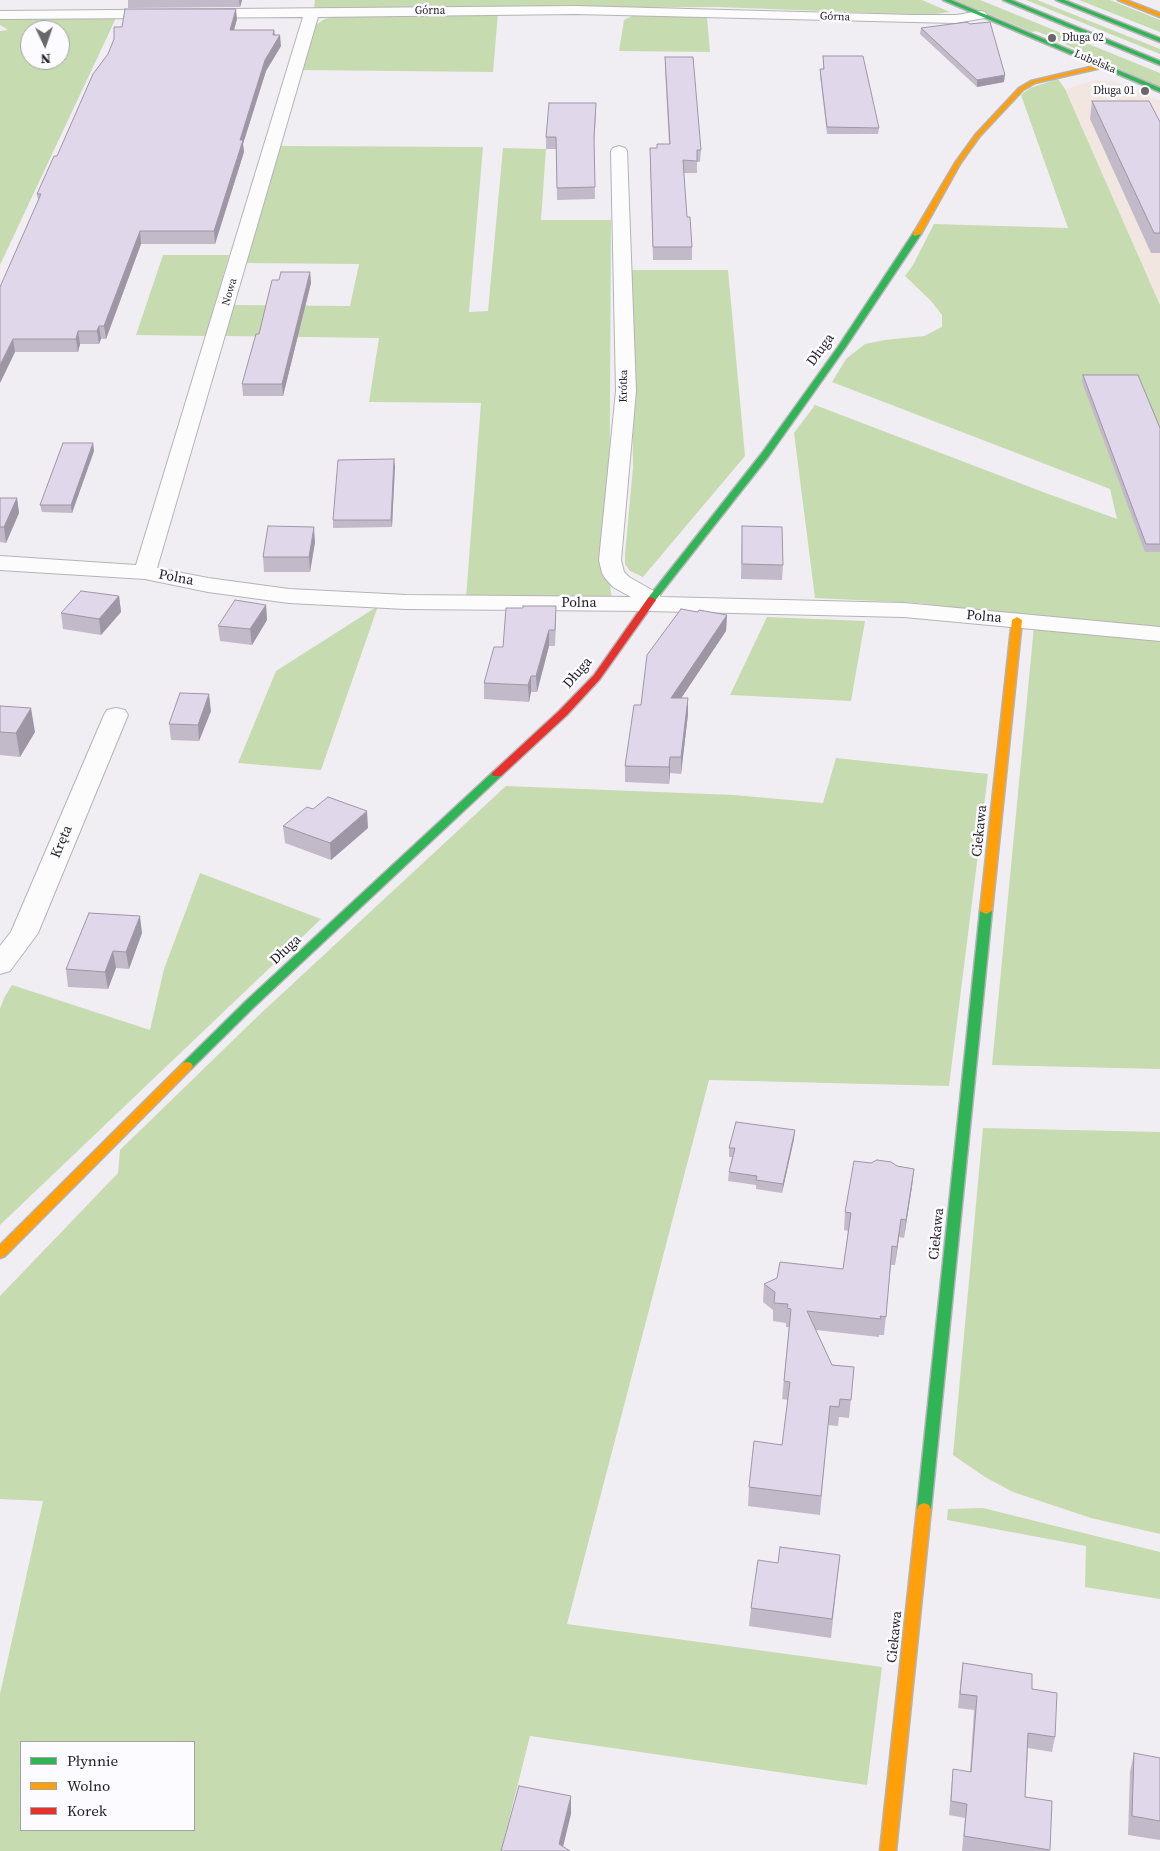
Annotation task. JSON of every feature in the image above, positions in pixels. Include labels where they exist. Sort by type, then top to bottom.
[{"type":"main road","name":"Lubelska","points":[[946,0],[1160,90]]},
{"type":"main road","points":[[1006,0],[1160,63]]},
{"type":"main road","points":[[1059,0],[1160,40]]},
{"type":"main road","points":[[1121,0],[1160,15]]},
{"type":"main road","name":"Długa","points":[[0,1253],[79,1172],[250,1004],[563,713],[597,677],[650,601],[765,455],[799,404],[841,348],[908,250],[957,164],[978,135],[1021,89],[1033,82],[1103,66]]},
{"type":"main road","name":"Ciekawa","points":[[888,1851],[1017,620]]},
{"type":"street","name":"Górna","points":[[0,15],[604,10],[913,19],[956,19],[980,15]]},
{"type":"street","name":"Nowa","points":[[145,572],[226,304],[282,107],[312,12]]},
{"type":"street","name":"Krótka","points":[[620,151],[626,391],[610,560],[613,572],[621,582],[650,601]]},
{"type":"street","name":"Polna","points":[[0,563],[145,572],[208,585],[289,596],[406,602],[650,601],[904,610],[1160,634]]},
{"type":"street","name":"Kręta","points":[[0,965],[24,933],[116,715]]},
{"type":"shaded area","points":[[1097,80],[1114,81],[1160,101],[1160,305],[1065,89]]},
{"type":"green space","points":[[315,0],[922,0],[950,12],[927,15],[718,7],[314,9]]},
{"type":"green space","points":[[955,0],[980,0],[1160,73],[1160,87],[1059,40],[1036,31],[1032,32]]},
{"type":"green space","points":[[1026,0],[1037,0],[1160,49],[1160,54]]},
{"type":"green space","points":[[1079,0],[1110,0],[1160,20],[1160,32]]},
{"type":"green space","points":[[498,13],[493,72],[299,70],[311,28],[325,19],[336,16]]},
{"type":"green space","points":[[632,16],[707,17],[710,52],[619,51],[624,20]]},
{"type":"green space","points":[[0,18],[116,18],[0,265],[0,31],[8,30],[0,25]]},
{"type":"green space","points":[[1058,79],[1065,89],[1160,305],[1160,631],[1074,623],[919,603],[815,598],[794,433],[815,405],[1117,519],[1110,489],[832,382],[846,359],[865,344],[924,336],[942,327],[942,315],[931,301],[905,276],[913,265],[934,224],[1068,228],[1021,95],[1030,88]]},
{"type":"green space","points":[[278,146],[483,147],[469,312],[488,311],[503,148],[546,149],[541,220],[611,220],[609,578],[612,599],[466,598],[481,403],[369,402],[379,338],[225,336],[234,305],[350,306],[359,264],[246,263]]},
{"type":"green space","points":[[163,255],[229,255],[206,336],[136,335]]},
{"type":"green space","points":[[631,270],[728,270],[745,456],[643,577],[630,571],[625,564],[633,468]]},
{"type":"green space","points":[[378,606],[321,770],[238,763],[276,671]]},
{"type":"green space","points":[[767,617],[865,621],[851,701],[730,695]]},
{"type":"green space","points":[[1034,626],[1160,639],[1160,1069],[992,1065]]},
{"type":"green space","points":[[836,758],[988,774],[949,1086],[709,1080],[567,1624],[882,1667],[867,1785],[530,1736],[501,1851],[0,1851],[0,1694],[43,1501],[0,1499],[0,1296],[118,1173],[120,1150],[258,1016],[506,786],[734,795],[823,803]]},
{"type":"green space","points":[[200,873],[321,919],[0,1225],[0,1009],[4,998],[12,985],[150,1030],[164,969]]},
{"type":"green space","points":[[983,1128],[1160,1132],[1160,1534],[1091,1518],[1013,1492],[985,1477],[953,1455]]},
{"type":"green space","points":[[983,1508],[1160,1552],[1160,1599],[1085,1587],[1086,1546],[947,1520],[948,1509]]},
{"type":"building","points":[[125,9],[236,9],[230,30],[274,30],[273,35],[280,35],[265,60],[240,140],[243,140],[214,231],[140,231],[104,326],[99,326],[97,331],[78,331],[76,339],[13,339],[0,365],[0,287],[41,194],[37,194],[54,156],[57,156],[93,74],[108,54],[114,39],[114,27],[122,27]]},
{"type":"building","points":[[967,22],[970,24],[990,22],[1005,75],[977,80],[921,28]]},
{"type":"building","points":[[823,56],[863,56],[879,128],[827,127],[820,69],[824,69]]},
{"type":"building","points":[[665,57],[693,57],[701,150],[697,150],[697,161],[683,160],[687,217],[690,217],[692,247],[653,247],[650,148],[657,148],[657,144],[670,144]]},
{"type":"building","points":[[1092,101],[1149,101],[1160,122],[1160,233],[1154,233]]},
{"type":"building","points":[[549,103],[596,103],[594,138],[595,187],[557,188],[556,137],[546,137]]},
{"type":"building","points":[[281,272],[310,272],[282,384],[242,384],[256,334],[259,334],[272,280],[279,280]]},
{"type":"building","points":[[1083,375],[1138,375],[1160,428],[1160,544],[1146,544]]},
{"type":"building","points":[[63,443],[93,443],[71,505],[40,505]]},
{"type":"building","points":[[394,459],[391,520],[333,520],[338,460]]},
{"type":"building","points":[[0,498],[17,498],[4,527],[0,527]]},
{"type":"building","points":[[268,526],[314,527],[309,557],[263,557]]},
{"type":"building","points":[[742,526],[782,527],[783,565],[742,564]]},
{"type":"building","points":[[81,591],[119,596],[99,619],[61,613]]},
{"type":"building","points":[[235,600],[266,605],[250,629],[218,626]]},
{"type":"building","points":[[523,606],[556,606],[555,630],[549,630],[536,676],[531,676],[528,685],[484,683],[494,647],[503,647],[506,608],[523,608]]},
{"type":"building","points":[[681,609],[727,615],[671,698],[688,698],[681,757],[670,757],[669,767],[625,766],[634,705],[641,705],[647,655]]},
{"type":"building","points":[[180,693],[209,694],[198,725],[169,724]]},
{"type":"building","points":[[0,706],[31,708],[16,733],[0,732]]},
{"type":"building","points":[[328,797],[367,811],[330,843],[283,826],[307,807],[313,809]]},
{"type":"building","points":[[89,913],[140,916],[126,952],[113,951],[105,972],[66,969]]},
{"type":"building","points":[[736,1122],[795,1130],[783,1184],[756,1180],[757,1176],[729,1172],[735,1148],[729,1148]]},
{"type":"building","points":[[877,1160],[914,1169],[906,1220],[901,1219],[897,1247],[892,1246],[886,1317],[880,1316],[881,1319],[807,1311],[832,1365],[854,1367],[851,1400],[840,1399],[839,1407],[830,1406],[821,1496],[749,1487],[754,1441],[782,1445],[790,1382],[784,1381],[791,1309],[787,1308],[788,1304],[774,1303],[775,1292],[764,1284],[777,1278],[780,1262],[843,1269],[851,1213],[845,1212],[854,1161],[871,1163]]},
{"type":"building","points":[[780,1547],[840,1555],[832,1619],[751,1608],[758,1560],[778,1563]]},
{"type":"building","points":[[963,1663],[1032,1674],[1032,1689],[1057,1693],[1055,1737],[1028,1733],[1025,1797],[1052,1801],[1050,1850],[964,1836],[967,1804],[951,1801],[953,1769],[971,1772],[977,1696],[960,1694]]},
{"type":"building","points":[[1134,1753],[1160,1758],[1160,1821],[1132,1816]]},
{"type":"building","points":[[519,1786],[571,1796],[559,1844],[570,1851],[501,1851]]},
{"type":"traffic: fast","points":[[946,0],[1160,90]]},
{"type":"traffic: fast","points":[[1006,0],[1160,63]]},
{"type":"traffic: fast","points":[[1059,0],[1160,40]]},
{"type":"traffic: fast","points":[[651,600],[765,455],[841,348],[917,234]]},
{"type":"traffic: fast","points":[[187,1066],[250,1004],[497,774]]},
{"type":"traffic: fast","points":[[924,1509],[986,911]]},
{"type":"traffic: slow","points":[[1121,0],[1160,15]]},
{"type":"traffic: slow","points":[[917,234],[957,164],[978,135],[1021,89],[1033,82],[1103,66]]},
{"type":"traffic: slow","points":[[986,911],[1017,620]]},
{"type":"traffic: slow","points":[[0,1253],[187,1066]]},
{"type":"traffic: slow","points":[[888,1851],[924,1509]]},
{"type":"traffic: jam","points":[[497,774],[563,713],[597,677],[651,600]]},
{"type":"place","name":"Długa 02","points":[[1052,38]]},
{"type":"place","name":"Długa 01","points":[[1145,91]]}]
